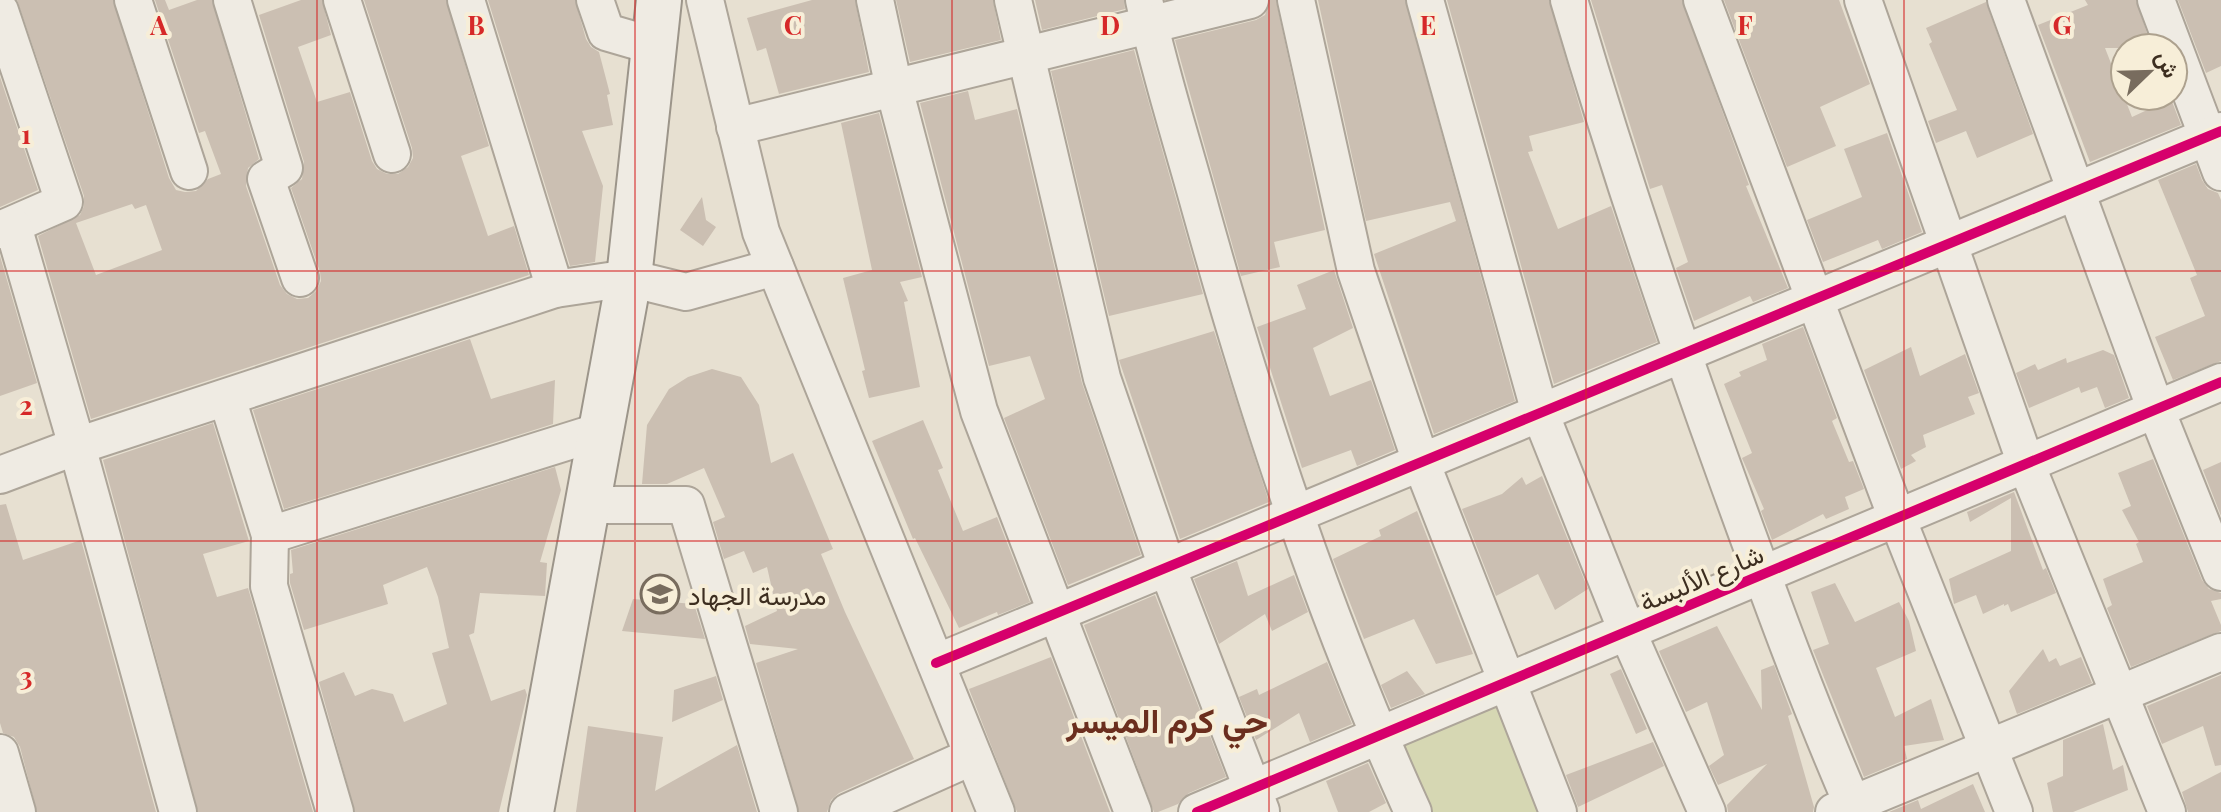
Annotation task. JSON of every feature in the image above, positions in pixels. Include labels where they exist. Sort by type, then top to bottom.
[{"type":"main road","points":[[531,812],[629,278],[659,0]]},
{"type":"street","points":[[133,0],[189,171]]},
{"type":"street","points":[[232,0],[284,168],[266,179],[300,278]]},
{"type":"street","points":[[342,0],[392,154]]},
{"type":"street","points":[[466,0],[555,289]]},
{"type":"street","points":[[595,0],[606,32],[654,46]]},
{"type":"street","points":[[705,0],[761,232],[996,812]]},
{"type":"street","points":[[875,0],[894,88],[979,411],[1133,812]]},
{"type":"street","points":[[1013,0],[1102,378],[1167,567],[1257,800]]},
{"type":"street","points":[[735,127],[1025,55],[1147,12],[1250,0]]},
{"type":"street","points":[[1296,0],[1356,271],[1421,462],[1558,812]]},
{"type":"street","points":[[1425,0],[1540,413],[1627,631],[1707,812]]},
{"type":"street","points":[[1569,0],[1616,159],[1682,354],[1848,810],[2221,652]]},
{"type":"street","points":[[1702,0],[1897,518],[2014,812]]},
{"type":"street","points":[[1863,0],[2026,464],[2167,812]]},
{"type":"street","points":[[2006,0],[2156,410],[2221,572]]},
{"type":"street","points":[[2156,0],[2214,134],[2221,172]]},
{"type":"street","points":[[0,11],[64,202],[7,228],[77,446],[178,812]]},
{"type":"street","points":[[1147,12],[1228,308],[1296,514],[1378,736],[1413,812]]},
{"type":"street","points":[[936,663],[2214,134]]},
{"type":"street","points":[[0,475],[77,446],[555,289],[629,278],[686,292],[775,267]]},
{"type":"street","name":"شارع الألبسة","points":[[1197,812],[1257,800],[1378,736],[2221,382]]},
{"type":"street","points":[[227,398],[270,535],[269,586],[335,812]]},
{"type":"street","points":[[270,535],[601,431]]},
{"type":"street","points":[[588,505],[686,505],[779,812]]},
{"type":"street","points":[[0,753],[17,812]]},
{"type":"street","points":[[848,812],[973,756]]},
{"type":"green space","points":[[1495,702],[1541,812],[1429,812],[1397,739]]},
{"type":"building","points":[[17,0],[113,0],[169,178],[176,190],[185,192],[196,191],[208,179],[221,174],[205,131],[199,133],[155,0],[165,0],[169,10],[197,0],[212,0],[259,159],[248,168],[246,186],[280,285],[287,294],[297,299],[308,298],[316,291],[321,281],[320,272],[291,188],[302,179],[304,162],[259,15],[301,0],[322,0],[331,35],[298,47],[317,102],[350,92],[372,161],[377,169],[387,174],[398,174],[408,167],[413,158],[412,148],[364,0],[446,0],[489,146],[461,156],[488,236],[514,226],[529,275],[91,419],[38,236],[80,215],[84,196]],"holes":[[[132,204],[135,209],[146,205],[162,250],[96,275],[76,223]]]},
{"type":"building","points":[[488,0],[575,0],[586,39],[599,52],[610,94],[607,95],[613,125],[582,131],[603,186],[595,262],[570,266]]},
{"type":"building","points":[[812,0],[855,0],[869,72],[779,94],[766,48],[757,51],[747,18]]},
{"type":"building","points":[[896,0],[993,0],[1001,40],[910,62]]},
{"type":"building","points":[[1035,0],[1124,0],[1125,9],[1042,30]]},
{"type":"building","points":[[1270,0],[1276,0],[1325,230],[1274,242],[1280,267],[1241,276],[1175,40],[1256,20],[1265,15]]},
{"type":"building","points":[[1318,0],[1405,0],[1515,401],[1434,434],[1374,254],[1456,221],[1450,202],[1366,221]]},
{"type":"building","points":[[1447,0],[1549,0],[1584,122],[1529,136],[1533,151],[1528,152],[1558,229],[1611,206],[1657,342],[1554,384]]},
{"type":"building","points":[[1591,0],[1682,0],[1749,185],[1746,186],[1788,288],[1753,302],[1750,296],[1694,321],[1676,268],[1688,262],[1662,185],[1650,189]]},
{"type":"building","points":[[1724,0],[1839,0],[1870,84],[1820,107],[1836,146],[1787,167]]},
{"type":"building","points":[[2085,0],[2136,0],[2147,32],[2109,32],[2109,48],[2105,48],[2109,58],[2109,112],[2130,112],[2132,117],[2143,112],[2176,112],[2181,125],[2090,162],[2038,25],[2088,5]]},
{"type":"building","points":[[2178,0],[2221,0],[2221,66],[2206,73]]},
{"type":"building","points":[[1986,2],[2033,134],[1977,158],[1966,131],[1936,143],[1928,121],[1957,110],[1929,44],[1932,42],[1926,28]]},
{"type":"building","points":[[1134,50],[1203,294],[1109,316],[1051,71]]},
{"type":"building","points":[[0,77],[38,190],[0,207]]},
{"type":"building","points":[[968,91],[975,120],[1017,109],[1082,383],[1141,555],[1068,585],[1004,418],[1045,399],[1030,356],[989,366],[920,103]]},
{"type":"building","points":[[879,113],[922,277],[900,282],[908,301],[904,302],[920,387],[869,398],[843,278],[872,270],[841,123]]},
{"type":"building","points":[[1887,133],[1922,232],[1882,249],[1878,240],[1823,262],[1807,220],[1862,197],[1844,149]]},
{"type":"building","points":[[2196,164],[2208,189],[2218,193],[2221,200],[2221,361],[2173,380],[2155,337],[2205,316],[2190,278],[2197,275],[2158,180]]},
{"type":"building","points":[[702,197],[706,220],[716,227],[703,246],[680,230]]},
{"type":"building","points":[[0,256],[37,383],[0,396]]},
{"type":"building","points":[[1334,270],[1353,328],[1313,348],[1330,396],[1371,380],[1395,450],[1357,466],[1351,450],[1302,468],[1257,327],[1306,309],[1297,285]]},
{"type":"building","points":[[1803,327],[1837,418],[1832,421],[1864,489],[1845,497],[1849,509],[1826,519],[1823,514],[1772,540],[1761,511],[1764,509],[1742,458],[1752,453],[1724,384],[1741,376],[1739,372],[1767,360],[1762,344]]},
{"type":"building","points":[[1214,331],[1269,502],[1180,539],[1119,360]]},
{"type":"building","points":[[470,339],[491,399],[555,380],[553,424],[284,509],[253,410]]},
{"type":"building","points":[[1911,347],[1920,376],[1965,354],[1979,393],[1968,397],[1975,414],[1923,435],[1926,447],[1911,455],[1916,461],[1901,469],[1864,370]]},
{"type":"building","points":[[2103,350],[2114,355],[2129,398],[2105,408],[2097,387],[2081,393],[2079,387],[2029,408],[2016,373],[2035,364],[2038,370],[2066,358],[2067,363]]},
{"type":"building","points":[[712,369],[741,377],[759,405],[771,463],[793,453],[833,549],[821,554],[914,759],[839,793],[831,800],[827,812],[799,812],[756,663],[798,649],[750,644],[745,626],[777,611],[767,567],[753,573],[744,551],[724,559],[713,522],[725,517],[704,468],[667,484],[642,484],[647,425],[669,389],[688,377]]},
{"type":"building","points":[[923,420],[943,468],[938,470],[963,531],[997,517],[1030,602],[959,628],[913,539],[872,441]]},
{"type":"building","points":[[213,423],[249,541],[203,554],[217,597],[248,588],[313,812],[198,812],[103,460]]},
{"type":"building","points":[[2153,459],[2202,580],[2209,589],[2221,593],[2221,599],[2211,601],[2221,631],[2131,667],[2107,608],[2112,605],[2103,579],[2143,562],[2136,544],[2139,542],[2122,510],[2131,506],[2118,473]]},
{"type":"building","points":[[2221,462],[2221,516],[2203,470]]},
{"type":"building","points":[[555,467],[561,490],[540,562],[547,563],[545,596],[480,593],[474,633],[469,635],[491,701],[525,689],[527,695],[499,812],[355,812],[319,682],[344,672],[355,696],[372,689],[393,694],[404,722],[447,704],[432,653],[449,648],[438,597],[427,567],[383,585],[388,604],[304,630],[290,583],[290,574],[293,573],[291,550]]},
{"type":"building","points":[[1542,476],[1588,589],[1555,610],[1538,574],[1496,596],[1462,509],[1502,494],[1522,477],[1526,485]]},
{"type":"building","points":[[2014,492],[2043,570],[2046,568],[2056,593],[2011,612],[2008,604],[2004,604],[1983,614],[1976,595],[1954,604],[1949,579],[2011,551],[2011,498],[1970,522],[1967,512]]},
{"type":"building","points":[[6,504],[23,560],[81,540],[156,812],[37,812],[20,747],[14,737],[3,733],[0,723],[0,505]]},
{"type":"building","points":[[1417,511],[1473,654],[1436,664],[1414,619],[1364,639],[1333,559],[1381,536],[1379,530]]},
{"type":"building","points":[[1237,561],[1248,596],[1294,575],[1308,612],[1272,631],[1265,614],[1219,644],[1194,579]]},
{"type":"building","points":[[1835,583],[1855,622],[1899,602],[1909,621],[1916,651],[1876,668],[1895,717],[1931,699],[1944,740],[1904,746],[1907,759],[1864,777],[1813,650],[1829,644],[1811,592]]},
{"type":"building","points":[[1155,595],[1226,777],[1189,793],[1178,804],[1158,812],[1154,812],[1084,625]]},
{"type":"building","points":[[633,599],[694,604],[705,639],[622,631]]},
{"type":"building","points":[[1717,626],[1762,710],[1761,670],[1774,665],[1792,714],[1788,716],[1813,812],[1728,812],[1727,805],[1767,764],[1718,785],[1709,766],[1724,755],[1707,702],[1686,712],[1659,651]]},
{"type":"building","points":[[2043,649],[2049,662],[2056,658],[2060,666],[2081,657],[2092,683],[2017,714],[2009,691]]},
{"type":"building","points":[[1051,657],[1110,812],[1017,812],[969,689]]},
{"type":"building","points":[[1327,662],[1352,724],[1310,742],[1299,713],[1256,740],[1239,697],[1257,689],[1259,695]]},
{"type":"building","points":[[1621,669],[1647,729],[1636,734],[1610,674]]},
{"type":"building","points":[[1407,671],[1425,694],[1391,708],[1381,685]]},
{"type":"building","points":[[2221,675],[2221,765],[2215,766],[2203,726],[2162,744],[2147,706]]},
{"type":"building","points":[[716,676],[723,700],[672,722],[674,690]]},
{"type":"building","points":[[2103,724],[2113,770],[2123,765],[2128,790],[2073,812],[2053,812],[2047,783],[2063,776],[2063,740]]},
{"type":"building","points":[[588,726],[663,737],[655,791],[737,745],[757,812],[576,812]]},
{"type":"building","points":[[1653,742],[1664,766],[1578,807],[1566,775]]},
{"type":"building","points":[[1368,763],[1386,803],[1369,812],[1338,812],[1326,781]]},
{"type":"building","points":[[2221,772],[2221,812],[2188,812],[2182,792]]},
{"type":"building","points":[[1973,784],[1985,812],[1889,812],[1918,800],[1921,809]]},
{"type":"cycle path","points":[[936,663],[2221,131]]},
{"type":"cycle path","points":[[1197,812],[2221,382]]},
{"type":"place","name":"مدرسة الجهاد","points":[[660,594]]},
{"type":"district","name":"حي كرم الميسر","points":[[1167,719]]}]
